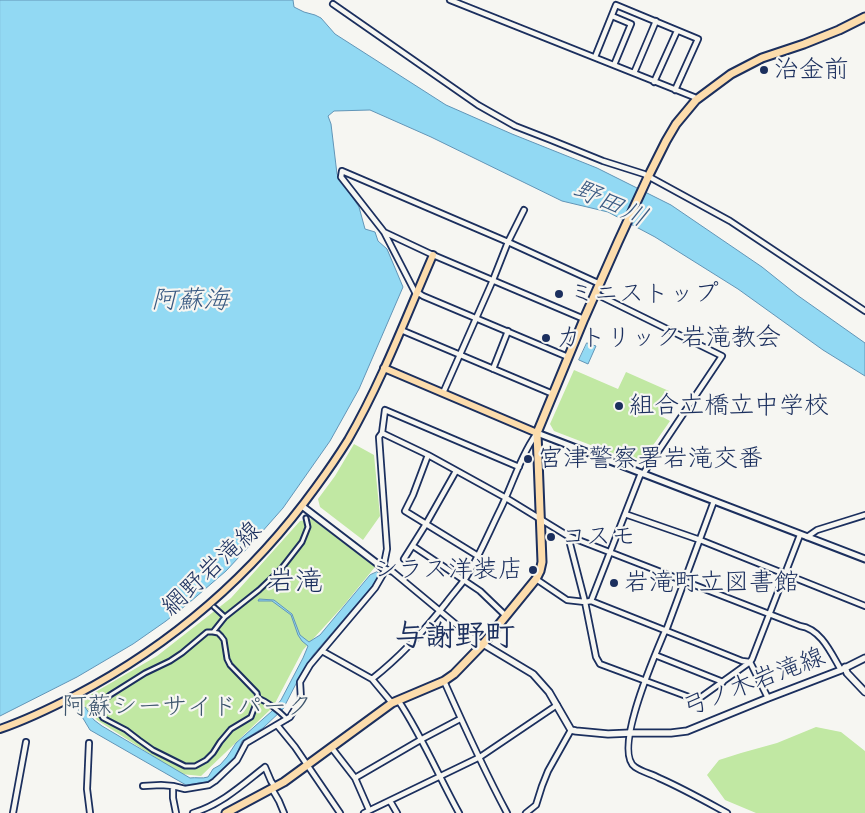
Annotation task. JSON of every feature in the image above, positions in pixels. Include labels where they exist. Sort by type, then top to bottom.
[{"type":"highway","points":[[226,813],[274,788],[395,702],[444,681],[454,674],[482,644],[536,579],[542,562],[537,432],[584,319],[666,141],[676,124],[696,100],[731,74],[762,58],[804,44],[865,17]]},
{"type":"main road","name":"網野岩滝線","points":[[0,729],[36,715],[100,682],[135,660],[177,631],[226,590],[267,549],[302,506],[347,441],[384,368],[433,255]]},
{"type":"main road","points":[[384,368],[537,432]]},
{"type":"main road","points":[[482,644],[533,674],[549,692],[571,730]]},
{"type":"main road","name":"弓ノ木岩滝線","points":[[571,730],[608,734],[687,731],[865,658]]},
{"type":"main road","points":[[843,668],[865,692]]},
{"type":"street","points":[[450,0],[694,97],[696,100]]},
{"type":"street","points":[[333,4],[478,105],[515,126],[644,174],[730,220],[865,311]]},
{"type":"street","points":[[595,57],[616,5],[656,21],[698,39],[675,90]]},
{"type":"street","points":[[612,16],[631,24],[614,65]]},
{"type":"street","points":[[634,73],[656,21]]},
{"type":"street","points":[[654,82],[677,31]]},
{"type":"street","points":[[568,357],[417,293],[384,232],[341,176],[342,172],[508,242],[600,284]]},
{"type":"street","points":[[443,393],[494,280],[508,242],[524,210]]},
{"type":"street","points":[[384,232],[433,255],[584,319]]},
{"type":"street","points":[[592,601],[642,474],[722,356],[596,294]]},
{"type":"street","points":[[401,330],[553,394]]},
{"type":"street","points":[[493,369],[508,332]]},
{"type":"street","points":[[143,786],[161,785],[185,789],[209,785],[215,781],[237,760],[246,744],[287,719],[293,713],[301,699],[300,682],[310,665],[375,588],[384,568],[387,549],[380,437],[385,410],[519,467]]},
{"type":"street","points":[[382,432],[506,498],[568,536],[800,626],[807,627],[824,641],[843,668]]},
{"type":"street","points":[[372,679],[402,653],[464,580],[478,556],[506,498],[529,443],[537,432],[865,559]]},
{"type":"street","points":[[428,455],[405,511],[478,556]]},
{"type":"street","points":[[404,559],[456,471]]},
{"type":"street","points":[[714,501],[634,713],[628,745],[628,756],[635,768],[659,777],[727,813]]},
{"type":"street","points":[[302,506],[384,568],[392,572],[482,644]]},
{"type":"street","points":[[625,514],[700,540],[865,606]]},
{"type":"street","points":[[807,537],[817,530],[865,515]]},
{"type":"street","points":[[213,632],[225,617],[259,590],[281,569],[302,542],[308,527],[306,518]]},
{"type":"street","points":[[568,536],[585,602],[596,658],[600,664],[697,700],[750,662],[800,534]]},
{"type":"street","points":[[413,546],[480,591],[506,616]]},
{"type":"street","points":[[536,579],[567,600],[592,601],[742,661],[750,662]]},
{"type":"street","points":[[214,607],[225,617]]},
{"type":"street","points":[[207,632],[218,633],[224,640],[227,659],[230,665],[252,687],[257,693],[258,698],[251,717],[231,730],[220,742],[213,754],[194,766],[185,766],[153,750],[126,730],[103,718],[100,713],[103,701],[110,695],[144,673],[170,661],[207,632]]},
{"type":"street","points":[[322,650],[372,679],[410,717],[459,813]]},
{"type":"street","points":[[655,655],[723,682]]},
{"type":"street","points":[[750,662],[768,698]]},
{"type":"street","points":[[444,681],[460,719],[508,813]]},
{"type":"street","points":[[258,698],[268,702],[287,719]]},
{"type":"street","points":[[364,813],[480,757],[557,705]]},
{"type":"street","points":[[355,778],[460,719]]},
{"type":"street","points":[[277,725],[295,747],[340,813]]},
{"type":"street","points":[[526,813],[536,805],[548,771],[571,730]]},
{"type":"street","points":[[13,813],[26,742]]},
{"type":"street","points":[[89,743],[87,789],[90,813]]},
{"type":"street","points":[[331,747],[355,778],[370,810]]},
{"type":"street","points":[[193,813],[221,801],[265,767],[284,813]]},
{"type":"street","points":[[173,786],[176,813]]},
{"type":"street","points":[[390,801],[397,813]]},
{"type":"green space","points":[[574,370],[618,389],[626,372],[669,391],[659,415],[670,421],[640,464],[554,431],[550,424]]},
{"type":"green space","points":[[354,444],[374,455],[380,516],[363,540],[320,507],[318,499],[335,476]]},
{"type":"green space","name":"阿蘇シーサイドパーク","points":[[312,519],[375,567],[303,650],[273,707],[201,776],[181,774],[97,720],[80,701],[157,656],[231,598],[300,521]]},
{"type":"green space","points":[[816,727],[841,732],[865,751],[865,813],[756,813],[725,800],[707,775],[719,760],[777,743]]},
{"type":"water","name":"阿蘇海","points":[[0,0],[293,0],[294,7],[321,18],[335,34],[446,105],[597,168],[671,205],[762,267],[797,295],[865,343],[865,376],[823,350],[738,289],[655,237],[608,212],[562,201],[431,137],[370,110],[334,111],[328,116],[331,124],[337,174],[359,207],[365,229],[375,232],[378,241],[387,249],[403,287],[359,389],[330,441],[283,508],[226,571],[166,621],[133,644],[77,677],[0,716]]},
{"type":"water","points":[[587,343],[596,346],[588,364],[579,360]]},
{"type":"water","points":[[377,572],[380,574],[373,585],[313,655],[283,709],[263,728],[242,741],[236,756],[214,781],[186,785],[90,730],[78,710],[85,707],[94,720],[102,726],[190,778],[208,777],[213,769],[220,765],[227,757],[236,743],[272,711],[281,700],[308,646],[298,635],[291,615],[272,601],[258,601],[259,599],[274,600],[292,614],[300,635],[309,642],[320,635],[370,575]]},
{"type":"place","name":"治金前","points":[[764,70]]},
{"type":"place","name":"ミニストップ","points":[[559,294]]},
{"type":"place","name":"カトリック岩滝教会","points":[[546,338]]},
{"type":"place","name":"組合立橋立中学校","points":[[619,406]]},
{"type":"place","name":"宮津警察署岩滝交番","points":[[528,459]]},
{"type":"place","name":"コスモ","points":[[551,537]]},
{"type":"place","name":"シラス洋装店","points":[[533,570]]},
{"type":"place","name":"岩滝町立図書館","points":[[614,583]]},
{"type":"district","name":"岩滝","points":[[295,583]]},
{"type":"district","name":"与謝野町","points":[[455,637]]},
{"type":"water label","name":"野田川","points":[[610,204]]}]
